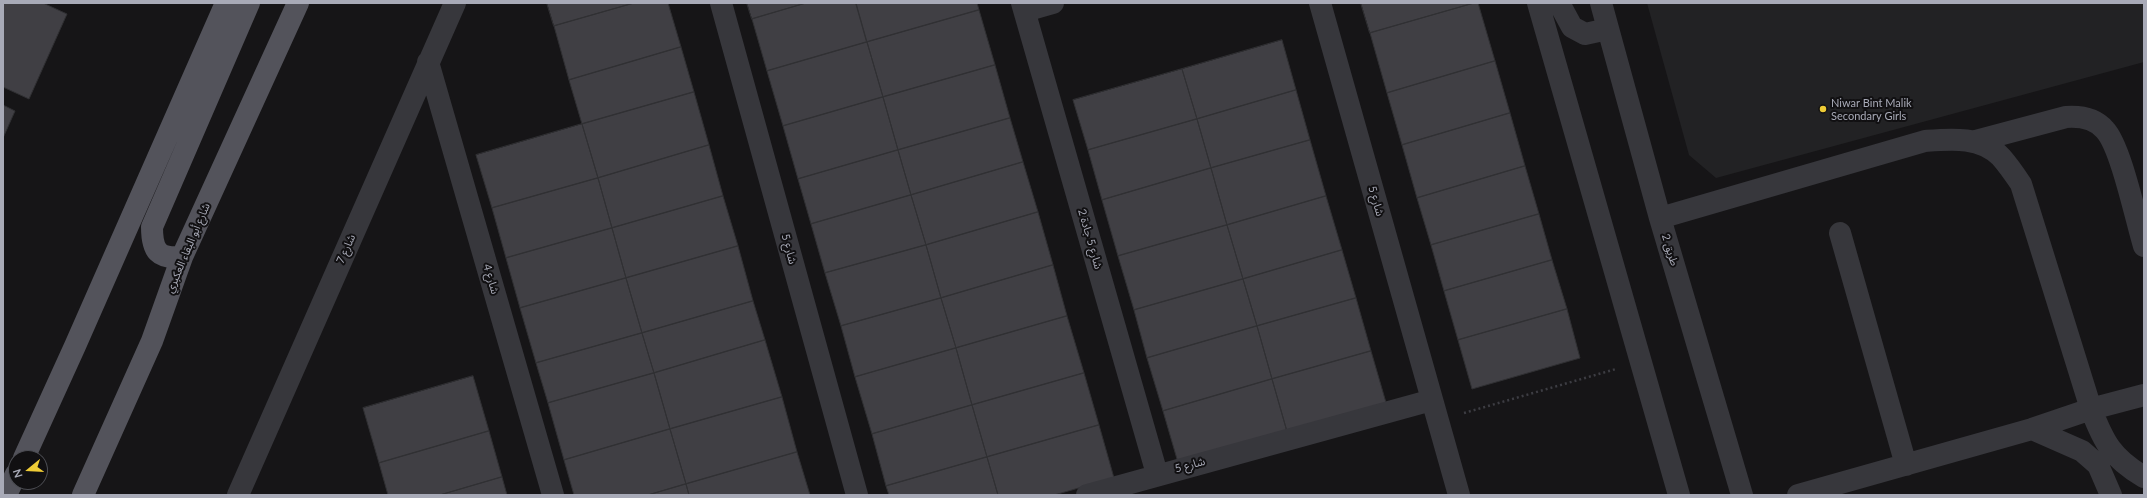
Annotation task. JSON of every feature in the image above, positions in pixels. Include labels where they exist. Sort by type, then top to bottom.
[{"type":"main road","points":[[28,450],[226,3]]},
{"type":"main road","points":[[182,257],[168,258],[156,251],[152,243],[152,227],[249,3]]},
{"type":"main road","name":"شارع أبو البقاء العكبري","points":[[83,495],[152,341],[182,257],[298,3]]},
{"type":"street","name":"شارع 7","points":[[242,492],[455,3]]},
{"type":"street","name":"شارع 5","points":[[721,3],[857,495]]},
{"type":"street","points":[[1024,7],[1053,3]]},
{"type":"street","name":"شارع 5","points":[[1320,3],[1459,495]]},
{"type":"street","points":[[1538,3],[1679,495]]},
{"type":"street","points":[[1559,3],[1572,27],[1585,34],[1608,29]]},
{"type":"street","name":"طريق 2","points":[[1601,3],[1660,218],[1742,495]]},
{"type":"street","name":"شارع 5 جادة 2","points":[[1024,7],[1157,474]]},
{"type":"street","name":"شارع 4","points":[[428,62],[553,495]]},
{"type":"street","points":[[1660,218],[1925,141],[1952,139],[1976,141],[2066,117],[2076,116],[2096,122],[2104,129],[2115,145],[2144,246]]},
{"type":"street","points":[[1976,141],[2000,156],[2021,184],[2091,409],[2101,436],[2125,466],[2144,477]]},
{"type":"street","points":[[1840,233],[1906,465]]},
{"type":"street","points":[[1798,495],[2032,430],[2091,409],[2144,395]]},
{"type":"street","name":"شارع 5","points":[[1087,495],[1157,474],[1432,400]]},
{"type":"street","points":[[2032,430],[2082,451],[2098,464],[2111,495]]},
{"type":"path","points":[[1438,421],[1641,361]]},
{"type":"shaded area","name":"Niwar Bint Malik Secondary Girls","points":[[1647,3],[2144,3],[2144,62],[1716,178],[1689,155]]},
{"type":"building","points":[[3,3],[43,3],[67,14],[29,99],[3,87]]},
{"type":"building","points":[[547,3],[634,3],[554,26]]},
{"type":"building","points":[[634,3],[668,3],[681,47],[569,80],[554,26]]},
{"type":"building","points":[[747,3],[806,3],[752,19]]},
{"type":"building","points":[[806,3],[856,3],[867,42],[767,71],[752,19]]},
{"type":"building","points":[[856,3],[977,3],[979,10],[867,42]]},
{"type":"building","points":[[1361,3],[1474,3],[1370,33]]},
{"type":"building","points":[[1478,3],[1495,61],[1387,93],[1370,33]]},
{"type":"building","points":[[979,10],[995,65],[883,97],[867,42]]},
{"type":"building","points":[[1282,40],[1296,90],[1197,119],[1182,69]]},
{"type":"building","points":[[867,42],[883,97],[783,126],[767,71]]},
{"type":"building","points":[[681,47],[694,92],[582,124],[569,80]]},
{"type":"building","points":[[1495,61],[1510,113],[1402,145],[1387,93]]},
{"type":"building","points":[[995,65],[1010,118],[898,150],[883,97]]},
{"type":"building","points":[[1182,69],[1197,119],[1088,150],[1073,100]]},
{"type":"building","points":[[1296,90],[1310,140],[1211,168],[1197,119]]},
{"type":"building","points":[[694,92],[709,145],[598,178],[582,124]]},
{"type":"building","points":[[883,97],[898,150],[798,179],[783,126]]},
{"type":"building","points":[[3,105],[15,111],[3,138]]},
{"type":"building","points":[[1510,113],[1525,166],[1417,198],[1402,145]]},
{"type":"building","points":[[1010,118],[1023,162],[911,195],[898,150]]},
{"type":"building","points":[[1197,119],[1211,168],[1102,200],[1088,150]]},
{"type":"building","points":[[582,124],[598,178],[492,208],[476,155]]},
{"type":"building","points":[[1310,140],[1326,196],[1227,225],[1211,168]]},
{"type":"building","points":[[709,145],[723,196],[612,228],[598,178]]},
{"type":"building","points":[[898,150],[911,195],[811,224],[798,179]]},
{"type":"building","points":[[1023,162],[1038,212],[926,245],[911,195]]},
{"type":"building","points":[[1525,166],[1539,214],[1431,245],[1417,198]]},
{"type":"building","points":[[1211,168],[1227,225],[1118,256],[1102,200]]},
{"type":"building","points":[[598,178],[612,228],[506,258],[492,208]]},
{"type":"building","points":[[911,195],[926,245],[825,273],[811,224]]},
{"type":"building","points":[[723,196],[738,246],[626,278],[612,228]]},
{"type":"building","points":[[1326,196],[1342,250],[1243,279],[1227,225]]},
{"type":"building","points":[[1038,212],[1053,265],[941,298],[926,245]]},
{"type":"building","points":[[1539,214],[1552,260],[1444,291],[1431,245]]},
{"type":"building","points":[[1227,225],[1243,279],[1134,310],[1118,256]]},
{"type":"building","points":[[612,228],[626,278],[520,308],[506,258]]},
{"type":"building","points":[[926,245],[941,298],[841,326],[825,273]]},
{"type":"building","points":[[738,246],[753,301],[642,333],[626,278]]},
{"type":"building","points":[[1342,250],[1356,298],[1257,326],[1243,279]]},
{"type":"building","points":[[1552,260],[1567,309],[1458,340],[1444,291]]},
{"type":"building","points":[[1053,265],[1067,316],[956,348],[941,298]]},
{"type":"building","points":[[626,278],[642,333],[536,363],[520,308]]},
{"type":"building","points":[[1243,279],[1257,326],[1147,358],[1134,310]]},
{"type":"building","points":[[941,298],[956,348],[855,377],[841,326]]},
{"type":"building","points":[[1356,298],[1371,351],[1272,379],[1257,326]]},
{"type":"building","points":[[753,301],[765,340],[654,373],[642,333]]},
{"type":"building","points":[[1567,309],[1580,358],[1472,389],[1458,340]]},
{"type":"building","points":[[1067,316],[1084,373],[972,405],[956,348]]},
{"type":"building","points":[[1257,326],[1272,379],[1163,411],[1147,358]]},
{"type":"building","points":[[642,333],[654,373],[548,403],[536,363]]},
{"type":"building","points":[[765,340],[782,397],[670,429],[654,373]]},
{"type":"building","points":[[956,348],[972,405],[872,434],[855,377]]},
{"type":"building","points":[[1371,351],[1387,406],[1288,435],[1272,379]]},
{"type":"building","points":[[654,373],[670,429],[564,460],[548,403]]},
{"type":"building","points":[[1084,373],[1099,425],[987,457],[972,405]]},
{"type":"building","points":[[473,376],[489,431],[379,463],[363,408]]},
{"type":"building","points":[[1272,379],[1288,435],[1179,466],[1163,411]]},
{"type":"building","points":[[782,397],[797,452],[686,484],[670,429]]},
{"type":"building","points":[[972,405],[987,457],[886,486],[872,434]]},
{"type":"building","points":[[1099,425],[1114,478],[1054,495],[998,495],[987,457]]},
{"type":"building","points":[[670,429],[686,484],[648,495],[574,495],[564,460]]},
{"type":"building","points":[[489,431],[502,477],[440,495],[388,495],[379,463]]},
{"type":"building","points":[[797,452],[810,495],[689,495],[686,484]]},
{"type":"building","points":[[987,457],[998,495],[889,495],[886,486]]},
{"type":"building","points":[[502,477],[507,495],[440,495]]},
{"type":"building","points":[[686,484],[689,495],[648,495]]},
{"type":"place","name":"Niwar Bint Malik Secondary Girls","points":[[1823,109]]}]
